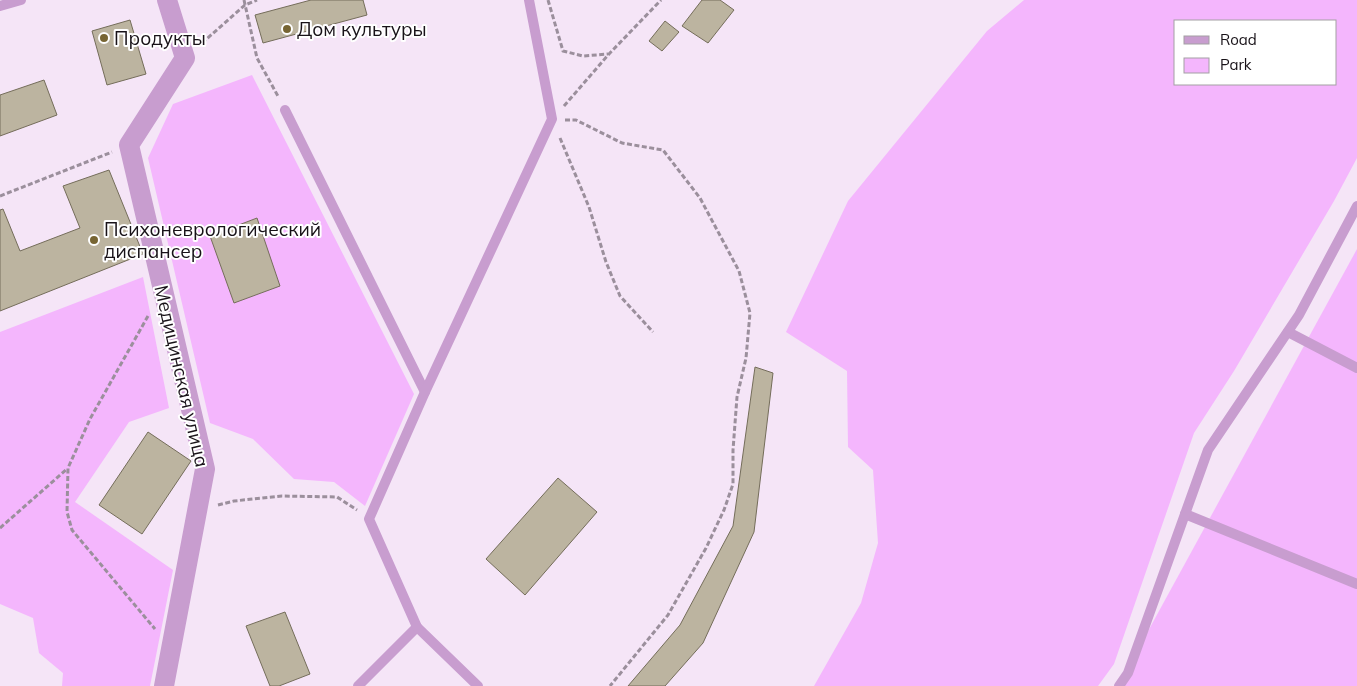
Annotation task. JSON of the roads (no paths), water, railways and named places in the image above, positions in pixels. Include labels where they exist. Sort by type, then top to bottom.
[{"type":"street","name":"Медицинская улица","points":[[164,684],[206,469],[129,145],[184,58],[166,0]]},
{"type":"lane","points":[[0,6],[21,0]]},
{"type":"lane","points":[[478,686],[417,627],[370,519],[425,392],[552,120],[529,0]]},
{"type":"lane","points":[[285,110],[425,392]]},
{"type":"lane","points":[[1119,686],[1128,674],[1208,450],[1299,315],[1357,206]]},
{"type":"lane","points":[[1288,332],[1357,368]]},
{"type":"lane","points":[[1186,514],[1357,584]]},
{"type":"lane","points":[[358,686],[417,627]]},
{"type":"place","name":"Дом культуры","points":[[287,29]]},
{"type":"place","name":"Продукты","points":[[104,38]]},
{"type":"place","name":"Психоневрологический диспансер","points":[[94,240]]}]
